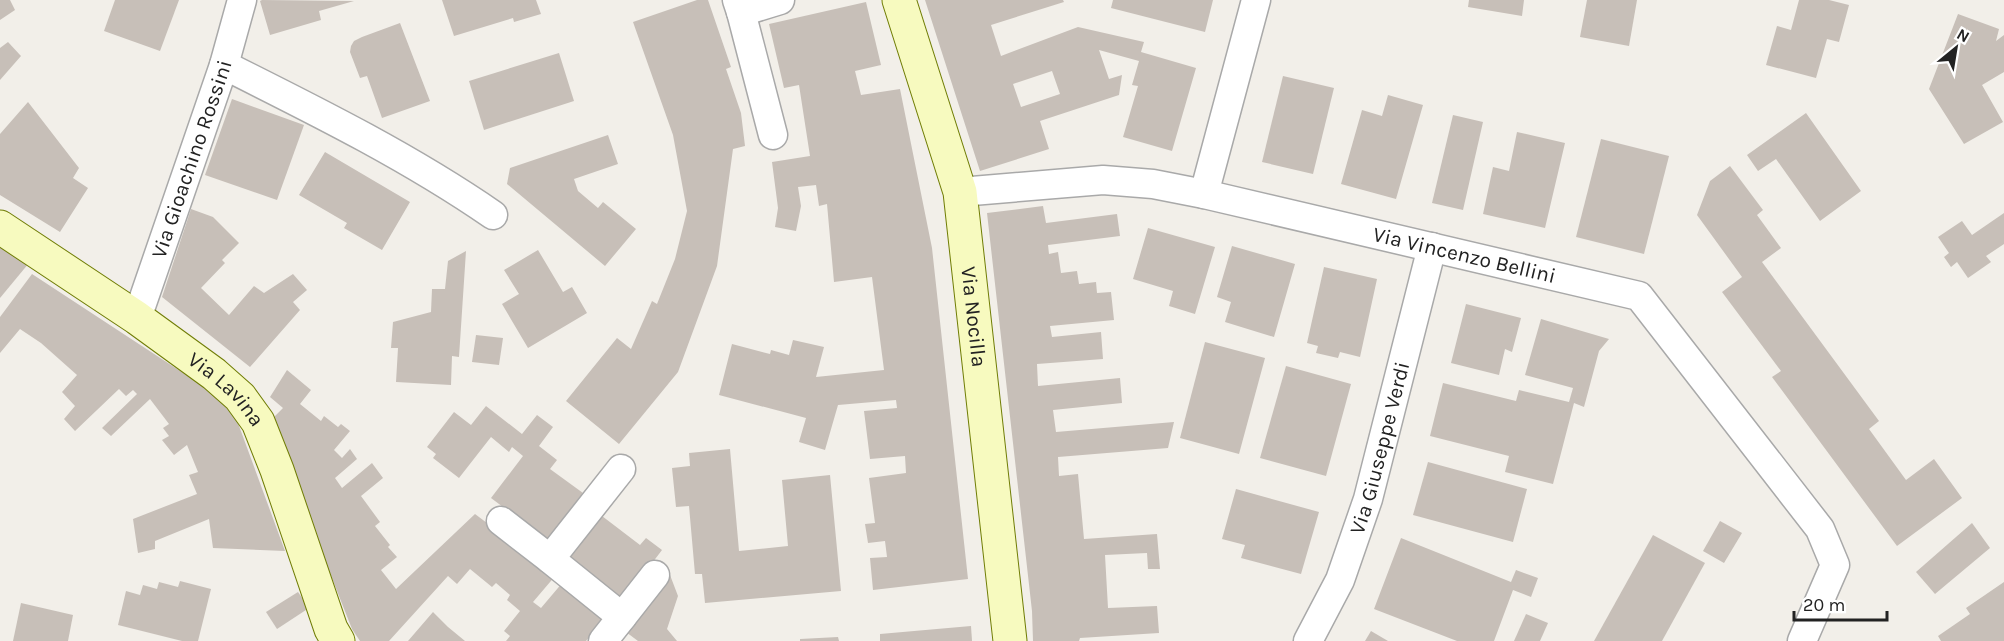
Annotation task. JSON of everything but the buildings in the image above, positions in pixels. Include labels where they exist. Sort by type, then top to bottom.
[{"type":"street","name":"Via Gioachino Rossini","points":[[137,318],[224,65],[243,0]]},
{"type":"street","points":[[773,135],[739,6],[780,0]]},
{"type":"street","name":"Via Nocilla","points":[[899,0],[960,192],[1010,641]]},
{"type":"street","points":[[1204,194],[1256,0]]},
{"type":"street","points":[[224,65],[329,117],[456,190],[494,215]]},
{"type":"street","name":"Via Vincenzo Bellini","points":[[960,192],[1103,180],[1153,184],[1639,296],[1820,529],[1835,565],[1802,641]]},
{"type":"street","name":"Via Lavina","points":[[0,227],[137,318],[214,374],[240,397],[258,422],[277,470],[331,629],[338,641]]},
{"type":"street","name":"Via Giuseppe Verdi","points":[[1308,641],[1340,580],[1368,499],[1432,247]]},
{"type":"street","points":[[550,559],[621,469]]},
{"type":"street","points":[[501,521],[622,617]]},
{"type":"street","points":[[603,641],[655,575]]}]
